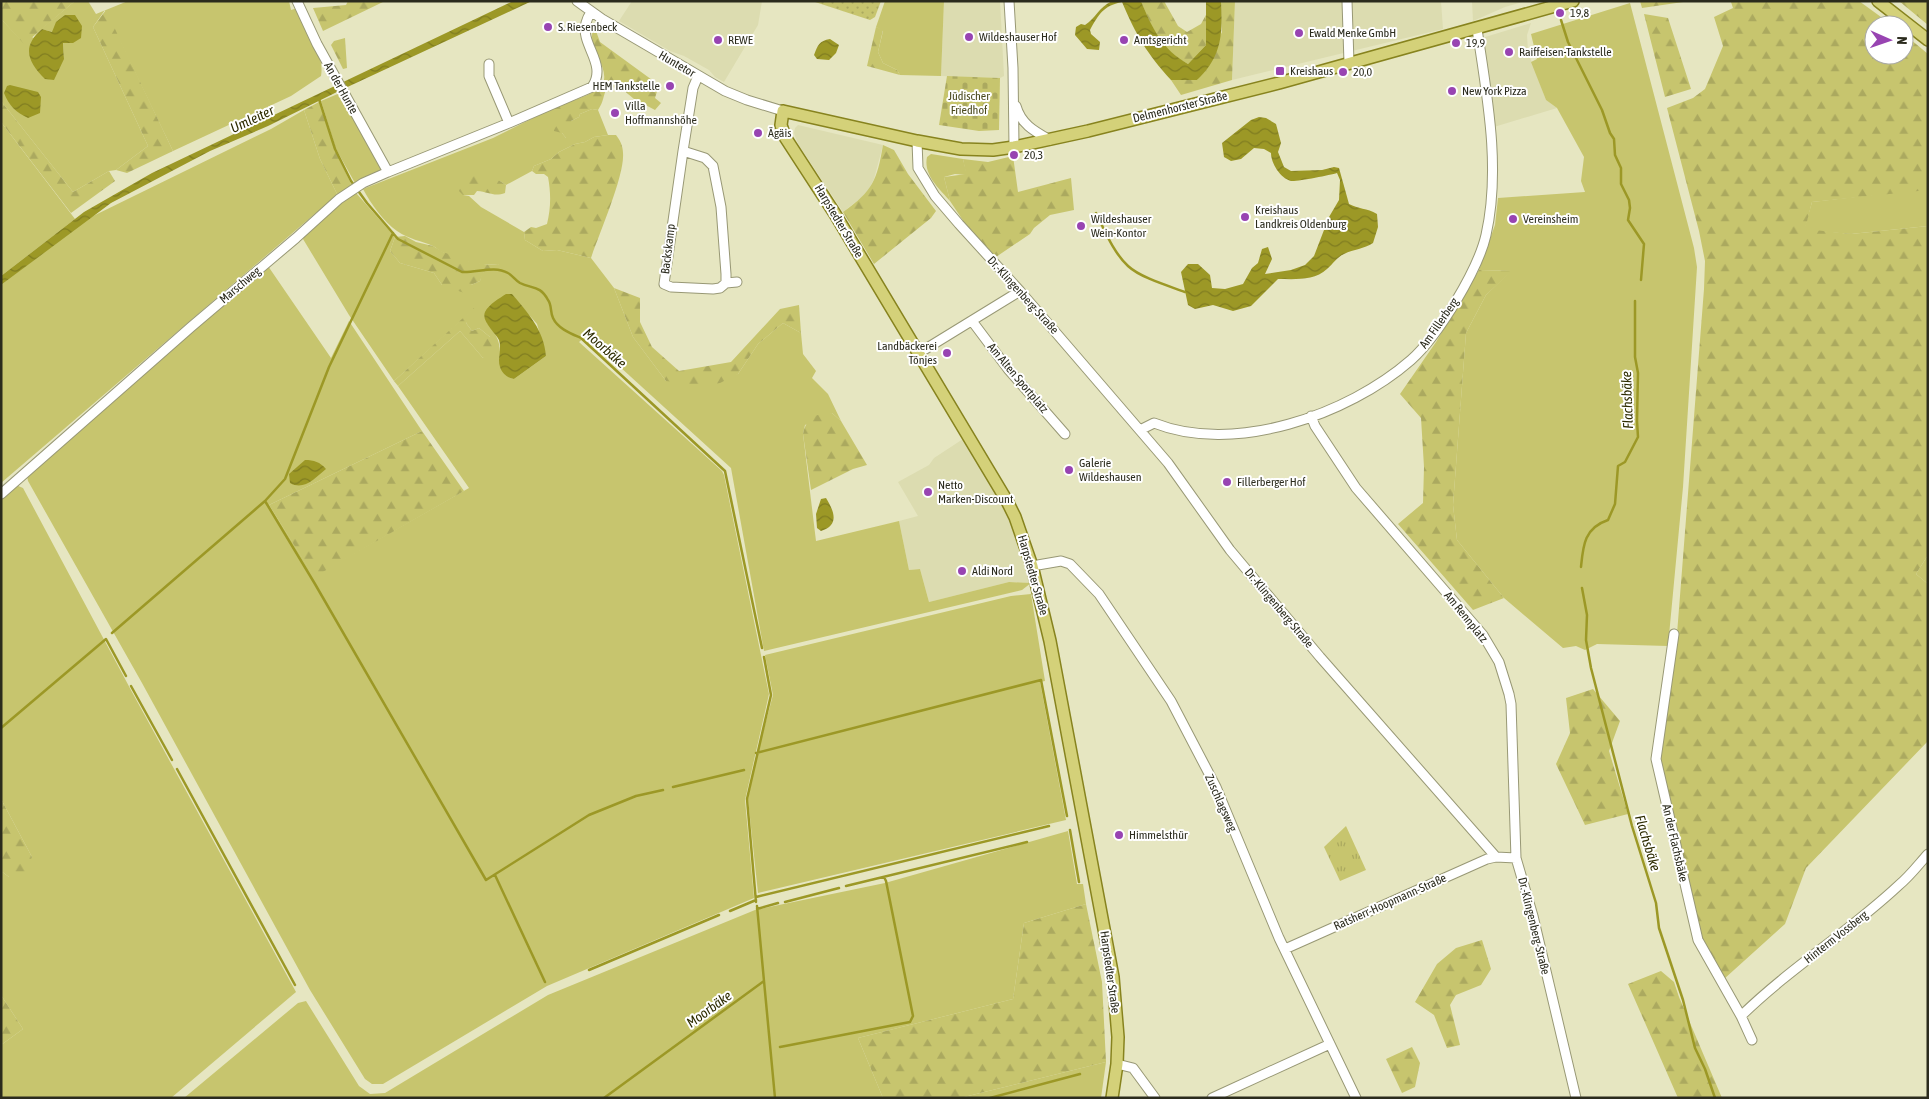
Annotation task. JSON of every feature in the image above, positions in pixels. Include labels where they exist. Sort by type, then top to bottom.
[{"type":"main road","name":"Delmenhorster Straße","points":[[783,111],[917,141],[977,150],[1014,148],[1279,82],[1573,1]]},
{"type":"main road","points":[[1878,1],[1928,40]]},
{"type":"main road","name":"Harpstedter Straße","points":[[783,111],[781,125],[785,137],[831,206],[1007,501],[1032,566],[1050,641],[1113,977],[1118,1025],[1117,1064],[1112,1098]]},
{"type":"street","name":"An der Hunte","points":[[297,1],[335,78],[388,172]]},
{"type":"street","name":"Huntetor","points":[[578,1],[591,12],[698,76],[738,97],[783,111]]},
{"type":"street","points":[[1009,1],[1014,148]]},
{"type":"street","points":[[1347,1],[1349,63]]},
{"type":"street","name":"Marschweg","points":[[1,494],[191,327],[339,199],[352,190],[388,172],[592,87],[597,79],[597,69],[586,35],[585,24],[591,12]]},
{"type":"street","name":"Am Fillerberg","points":[[1140,430],[1154,423],[1196,434],[1234,434],[1272,428],[1311,416],[1349,402],[1379,384],[1411,360],[1431,338],[1475,267],[1486,238],[1490,212],[1492,169],[1490,118],[1477,29]]},
{"type":"street","points":[[489,64],[489,76],[509,123]]},
{"type":"street","name":"Backskamp","points":[[698,76],[693,88],[664,284],[671,288],[713,289],[720,288],[726,283],[737,282]]},
{"type":"street","points":[[1013,97],[1019,117],[1032,130],[1050,140]]},
{"type":"street","name":"Dr.-Klingenberg-Straße","points":[[917,141],[918,168],[935,196],[1140,430],[1174,471],[1230,550],[1390,737],[1496,857]]},
{"type":"street","points":[[683,151],[705,158],[713,166],[721,207],[726,283]]},
{"type":"street","points":[[919,353],[1020,291]]},
{"type":"street","name":"Am Alten Sportplatz","points":[[972,322],[1008,369],[1065,434]]},
{"type":"street","name":"Am Rennplatz","points":[[1311,416],[1315,426],[1356,488],[1483,635],[1499,662],[1511,704],[1516,858]]},
{"type":"street","name":"Zuschlagsweg","points":[[1032,566],[1061,561],[1070,564],[1099,594],[1120,622],[1171,701],[1216,787],[1285,949],[1356,1098]]},
{"type":"street","name":"An der Flachsbäke","points":[[1674,634],[1656,759],[1698,940],[1752,1040]]},
{"type":"street","name":"Hinterm Vossberg","points":[[1740,1016],[1766,991],[1900,885],[1928,854]]},
{"type":"street","points":[[1496,857],[1516,858]]},
{"type":"street","name":"Ratsherr-Hoopmann-Straße","points":[[1285,949],[1486,859],[1496,857]]},
{"type":"street","name":"Dr.-Klingenberg-Straße","points":[[1516,858],[1533,916],[1576,1098]]},
{"type":"street","points":[[1212,1098],[1330,1044]]},
{"type":"street","points":[[1117,1064],[1133,1068],[1155,1098]]},
{"type":"shaded area","points":[[632,1],[762,1],[758,25],[724,82],[715,77],[709,70],[684,56],[670,51],[619,21]]},
{"type":"shaded area","points":[[944,1],[1000,1],[1004,76],[1000,78],[941,76]]},
{"type":"shaded area","points":[[1235,1],[1441,1],[1443,29],[1232,80]]},
{"type":"shaded area","points":[[1472,1],[1526,1],[1505,7],[1473,21]]},
{"type":"shaded area","points":[[1531,23],[1527,35],[1528,52],[1546,100],[1557,108],[1494,127],[1482,38]]},
{"type":"shaded area","points":[[798,125],[883,145],[874,179],[867,193],[843,212],[798,144],[794,133]]},
{"type":"shaded area","points":[[963,439],[1004,507],[1031,583],[1009,582],[929,602],[920,569],[909,570],[899,521],[918,516],[898,482],[929,465],[934,458]]},
{"type":"green space","points":[[1,1],[75,1],[24,44],[1,19]]},
{"type":"green space","points":[[75,1],[88,1],[96,14],[105,10],[93,27],[148,146],[116,170],[109,171],[73,192],[1,101],[1,19],[24,43]],"holes":[[[42,29],[52,32],[63,42],[64,59],[32,37]]]},
{"type":"green space","points":[[128,1],[289,1],[291,10],[298,8],[318,50],[322,67],[321,76],[291,96],[173,151],[105,10]]},
{"type":"green space","points":[[348,1],[385,1],[323,31],[313,8],[346,5]]},
{"type":"green space","points":[[812,1],[881,1],[875,17],[870,20]]},
{"type":"green space","points":[[885,1],[944,1],[941,76],[900,75],[897,70],[883,63],[878,52],[883,31],[876,27]]},
{"type":"green space","points":[[1141,1],[1164,1],[1178,26],[1187,32],[1201,24],[1207,13],[1206,45],[1188,64],[1171,52],[1158,37]]},
{"type":"green space","points":[[1221,1],[1235,1],[1232,80],[1181,95],[1171,80],[1197,80],[1222,32]]},
{"type":"green space","points":[[1640,1],[1690,1],[1642,8]]},
{"type":"green space","points":[[1690,1],[1859,1],[1878,15],[1864,15],[1864,65],[1914,65],[1914,42],[1928,54],[1928,190],[1812,202],[1805,229],[1851,234],[1928,226],[1928,555],[1916,574],[1928,584],[1928,741],[1806,868],[1785,924],[1724,979],[1700,937],[1659,760],[1677,634],[1705,261],[1667,108],[1693,98],[1705,89],[1723,46],[1714,17],[1733,8],[1731,2]]},
{"type":"green space","points":[[1899,1],[1928,1],[1928,25]]},
{"type":"green space","points":[[1630,3],[1694,248],[1697,267],[1683,487],[1668,646],[1597,644],[1585,650],[1576,646],[1563,648],[1504,598],[1457,540],[1453,505],[1466,333],[1486,295],[1511,271],[1479,270],[1495,225],[1498,198],[1585,192],[1581,181],[1584,157],[1557,108],[1546,100],[1531,62],[1537,59],[1531,34]]},
{"type":"green space","points":[[106,10],[173,151],[127,173],[116,170],[148,146],[93,27]]},
{"type":"green space","points":[[1644,14],[1668,18],[1691,89],[1665,97]]},
{"type":"green space","points":[[876,27],[883,30],[878,52],[883,63],[897,70],[900,75],[867,66]]},
{"type":"green space","points":[[593,31],[596,31],[600,42],[659,85],[655,98],[661,103],[655,110],[634,99],[621,88],[607,87],[598,110],[592,109],[580,114],[579,117],[571,121],[569,139],[562,133],[554,131],[552,116],[555,107],[588,95],[598,89],[603,83],[603,69],[592,38]]},
{"type":"green space","points":[[345,38],[347,68],[343,69],[331,45],[334,41]]},
{"type":"green space","name":"Jüdischer Friedhof","points":[[947,76],[1000,78],[999,130],[979,131],[939,125]]},
{"type":"green space","points":[[340,93],[381,169],[378,173],[355,183],[336,149],[321,101]]},
{"type":"green space","points":[[1,101],[73,192],[109,171],[115,181],[71,213],[1,122]]},
{"type":"green space","points":[[319,102],[335,150],[352,186],[338,196],[320,159],[304,110]]},
{"type":"green space","points":[[555,107],[562,133],[566,138],[571,130],[571,121],[579,117],[580,114],[592,109],[598,110],[608,135],[594,137],[585,142],[575,144],[559,152],[551,159],[534,166],[532,171],[506,185],[500,181],[463,195],[469,196],[481,207],[524,232],[525,240],[543,251],[557,250],[591,258],[614,288],[633,337],[666,381],[738,374],[758,344],[783,323],[801,333],[803,354],[816,371],[812,378],[828,394],[841,421],[832,413],[805,425],[803,434],[816,541],[899,521],[909,570],[920,569],[929,602],[1009,582],[1031,583],[1022,590],[764,651],[731,468],[586,336],[579,342],[722,471],[724,475],[769,694],[745,800],[754,898],[547,986],[383,1084],[372,1084],[365,1079],[310,990],[142,683],[28,481],[27,476],[268,266],[331,358],[349,321],[422,431],[269,505],[314,576],[469,488],[398,386],[460,331],[483,358],[490,337],[479,328],[472,331],[466,323],[474,309],[394,381],[349,315],[303,239],[305,235],[342,202],[356,193],[395,237],[390,251],[400,263],[434,273],[442,285],[471,285],[480,281],[482,273],[490,269],[502,270],[498,264],[484,265],[462,260],[402,234],[383,218],[363,189],[493,138]],"holes":[[[511,294],[537,324],[546,356],[514,379],[510,378],[499,360],[500,349],[498,340],[487,323]]]},
{"type":"green space","points":[[304,110],[320,159],[338,196],[1,483],[1,285],[89,218],[271,129]]},
{"type":"green space","points":[[1,122],[75,219],[1,276]]},
{"type":"green space","points":[[616,135],[620,141],[623,150],[623,163],[611,205],[591,258],[557,250],[543,251],[525,240],[524,232],[531,227],[536,228],[547,224],[549,212],[548,177],[532,171],[534,166],[551,159],[559,152],[575,144],[585,142],[594,137]]},
{"type":"green space","points":[[883,145],[894,150],[908,174],[936,211],[931,218],[874,264],[843,212],[861,198],[872,184],[876,176]]},
{"type":"green space","points":[[931,154],[963,159],[967,175],[955,174],[944,177],[950,201],[930,176],[926,164],[927,157]]},
{"type":"green space","points":[[1013,156],[1018,192],[1071,178],[1074,210],[1050,215],[1034,228],[1030,234],[996,257],[966,225],[950,201],[944,177],[966,174],[963,159],[988,162]]},
{"type":"green space","points":[[477,175],[500,181],[506,185],[505,193],[494,194],[477,191],[474,195],[463,195],[459,191],[460,180],[465,176]]},
{"type":"green space","points":[[1928,190],[1928,226],[1851,234],[1804,230],[1812,202]]},
{"type":"green space","points":[[405,236],[416,242],[433,246],[443,252],[468,261],[489,265],[498,264],[505,268],[502,270],[490,269],[483,273],[480,281],[471,285],[467,294],[442,285],[434,273],[400,263],[390,251],[395,237]]},
{"type":"green space","points":[[1479,270],[1512,271],[1486,295],[1466,333],[1453,505],[1457,540],[1504,598],[1473,610],[1398,524],[1423,503],[1424,467],[1421,418],[1400,394],[1436,342]]},
{"type":"green space","points":[[614,288],[640,298],[640,322],[652,347],[679,371],[731,362],[780,309],[799,305],[801,333],[783,323],[758,344],[738,374],[720,383],[706,386],[666,381],[633,337]]},
{"type":"green space","points":[[474,308],[475,315],[466,323],[472,331],[479,328],[490,337],[494,345],[492,350],[483,358],[460,331],[398,386],[394,381]]},
{"type":"green space","points":[[832,413],[841,421],[867,465],[853,469],[811,490],[803,434],[807,423],[813,417]]},
{"type":"green space","points":[[422,431],[464,491],[314,577],[269,505]]},
{"type":"green space","points":[[16,485],[23,488],[296,992],[171,1098],[1,1098],[1,1045],[23,1029],[1,995],[1,871],[9,877],[32,857],[1,799],[1,499]]},
{"type":"green space","points":[[1928,555],[1928,584],[1916,574]]},
{"type":"green space","points":[[1031,594],[1045,681],[1040,682],[1066,820],[758,893],[748,799],[757,755],[773,695],[765,655],[1011,596]]},
{"type":"green space","points":[[1593,689],[1620,721],[1609,751],[1628,814],[1585,825],[1556,764],[1570,733],[1566,698]]},
{"type":"green space","points":[[1,799],[32,857],[23,878],[9,877],[1,871]]},
{"type":"green space","points":[[1346,826],[1366,870],[1340,881],[1324,847]]},
{"type":"green space","points":[[1068,831],[1077,884],[1083,884],[1086,904],[1024,923],[1013,999],[858,1038],[883,1098],[184,1098],[298,1003],[306,1001],[359,1086],[370,1094],[385,1093],[548,995],[755,910],[885,883]]},
{"type":"green space","points":[[1086,904],[1102,982],[1106,1062],[960,1098],[883,1098],[858,1038],[1013,999],[1024,923]]},
{"type":"green space","points":[[1482,940],[1491,969],[1481,985],[1456,995],[1450,1005],[1460,1045],[1447,1048],[1434,1015],[1415,1002],[1437,964],[1456,948]]},
{"type":"green space","points":[[1661,971],[1674,982],[1722,1098],[1678,1098],[1628,984]]},
{"type":"green space","points":[[1,995],[23,1029],[1,1045]]},
{"type":"green space","points":[[1412,1047],[1420,1063],[1415,1087],[1402,1093],[1386,1059]]},
{"type":"green space","points":[[1106,1062],[1101,1098],[960,1098]]},
{"type":"water","points":[[513,1],[532,1],[268,126],[210,151],[111,203],[1,285],[1,276],[84,212],[152,173]]},
{"type":"water","points":[[1112,1],[1141,1],[1159,37],[1171,52],[1188,64],[1206,45],[1206,1],[1221,1],[1221,34],[1212,62],[1197,80],[1171,80],[1143,44],[1122,2],[1106,8],[1099,15],[1090,30],[1091,34],[1100,42],[1099,50],[1087,49],[1075,35],[1076,27],[1081,24],[1085,25]]},
{"type":"water","points":[[65,15],[75,15],[82,26],[81,38],[73,43],[63,43],[64,59],[54,80],[45,79],[34,67],[29,54],[29,48],[35,36],[42,29],[52,32],[56,22]]},
{"type":"water","points":[[830,39],[839,45],[836,53],[829,60],[817,59],[814,55],[818,46],[821,42]]},
{"type":"water","points":[[10,85],[38,92],[41,97],[40,113],[28,118],[13,108],[4,93],[7,86]]},
{"type":"water","points":[[1259,117],[1266,118],[1276,124],[1281,143],[1278,152],[1284,167],[1291,171],[1339,168],[1349,204],[1377,214],[1378,227],[1373,243],[1342,255],[1316,276],[1298,279],[1278,279],[1251,306],[1233,311],[1213,305],[1195,309],[1188,305],[1181,272],[1188,264],[1198,264],[1210,275],[1212,288],[1225,289],[1243,284],[1252,268],[1258,263],[1262,249],[1268,247],[1272,259],[1265,274],[1291,270],[1305,265],[1314,256],[1329,217],[1339,200],[1340,180],[1337,173],[1291,181],[1283,177],[1274,165],[1271,153],[1264,149],[1254,148],[1241,159],[1231,161],[1224,157],[1222,143],[1251,120]]},
{"type":"water","points":[[506,294],[512,294],[534,322],[542,338],[546,356],[514,379],[503,373],[501,369],[499,364],[499,340],[487,323],[484,315],[489,306]]},
{"type":"water","points":[[305,460],[317,462],[326,469],[305,484],[295,485],[290,483],[289,474]]},
{"type":"water","points":[[826,498],[834,517],[831,525],[821,531],[817,528],[816,514],[821,499]]},
{"type":"waterway","name":"Flachsbäke","points":[[1561,20],[1568,42],[1602,110],[1614,139],[1615,155],[1621,168],[1621,184],[1629,200],[1628,220],[1644,244],[1641,280]]},
{"type":"waterway","name":"Moorbäke","points":[[319,99],[335,149],[351,181],[398,239],[462,272],[491,269],[503,271],[520,283],[542,292],[551,306],[552,316],[558,325],[581,338],[725,471],[762,648]]},
{"type":"waterway","points":[[1096,213],[1114,248],[1128,266],[1148,278],[1185,292]]},
{"type":"waterway","points":[[112,633],[265,501],[285,479],[329,367],[393,233]]},
{"type":"waterway","name":"Flachsbäke","points":[[1581,567],[1584,545],[1589,533],[1600,523],[1608,520],[1615,504],[1618,466],[1625,462],[1638,437],[1635,301]]},
{"type":"waterway","points":[[265,501],[486,880],[589,815],[636,796],[663,790]]},
{"type":"waterway","name":"Flachsbäke","points":[[1582,588],[1587,615],[1586,640],[1591,668],[1632,826],[1656,903],[1659,928],[1683,1000],[1695,1048],[1715,1098]]},
{"type":"waterway","points":[[1,728],[106,639],[126,676]]},
{"type":"waterway","name":"Moorbäke","points":[[756,902],[747,799],[771,695],[764,657]]},
{"type":"waterway","points":[[756,753],[1041,680],[1067,816]]},
{"type":"waterway","points":[[131,686],[172,760]]},
{"type":"waterway","points":[[177,769],[295,985]]},
{"type":"waterway","points":[[673,787],[744,770]]},
{"type":"waterway","points":[[756,897],[1049,826]]},
{"type":"waterway","points":[[1070,830],[1079,882]]},
{"type":"waterway","points":[[846,886],[1027,842]]},
{"type":"waterway","points":[[495,875],[545,982]]},
{"type":"waterway","points":[[780,1047],[910,1022],[913,1016],[884,877]]},
{"type":"waterway","points":[[785,902],[839,888]]},
{"type":"waterway","points":[[730,911],[756,900]]},
{"type":"waterway","points":[[757,909],[778,903]]},
{"type":"waterway","name":"Moorbäke","points":[[604,1098],[764,981],[757,906]]},
{"type":"waterway","points":[[589,970],[719,915]]},
{"type":"waterway","points":[[764,981],[775,1098]]},
{"type":"waterway","points":[[990,1098],[1080,1074]]},
{"type":"place","name":"19,8","points":[[1560,13]]},
{"type":"place","name":"S. Riesenbeck","points":[[548,27]]},
{"type":"place","name":"Ewald Menke GmbH","points":[[1299,33]]},
{"type":"place","name":"Wildeshauser Hof","points":[[969,37]]},
{"type":"place","name":"REWE","points":[[718,40]]},
{"type":"place","name":"Amtsgericht","points":[[1124,40]]},
{"type":"place","name":"19,9","points":[[1456,43]]},
{"type":"place","name":"Raiffeisen-Tankstelle","points":[[1509,52]]},
{"type":"place","name":"Kreishaus","points":[[1280,71]]},
{"type":"place","name":"20,0","points":[[1343,72]]},
{"type":"place","name":"HEM Tankstelle","points":[[670,86]]},
{"type":"place","name":"New York Pizza","points":[[1452,91]]},
{"type":"place","name":"Villa Hoffmannshöhe","points":[[615,113]]},
{"type":"place","name":"Ägäis","points":[[758,133]]},
{"type":"place","name":"20,3","points":[[1014,155]]},
{"type":"place","name":"Kreishaus Landkreis Oldenburg","points":[[1245,217]]},
{"type":"place","name":"Vereinsheim","points":[[1513,219]]},
{"type":"place","name":"Wildeshauser Wein-Kontor","points":[[1081,226]]},
{"type":"place","name":"Landbäckerei Tönjes","points":[[947,353]]},
{"type":"place","name":"Galerie Wildeshausen","points":[[1069,470]]},
{"type":"place","name":"Fillerberger Hof","points":[[1227,482]]},
{"type":"place","name":"Netto Marken-Discount","points":[[928,492]]},
{"type":"place","name":"Aldi Nord","points":[[962,571]]},
{"type":"place","name":"Himmelsthür","points":[[1119,835]]},
{"type":"water label","name":"Umleiter","points":[[252,119]]}]
